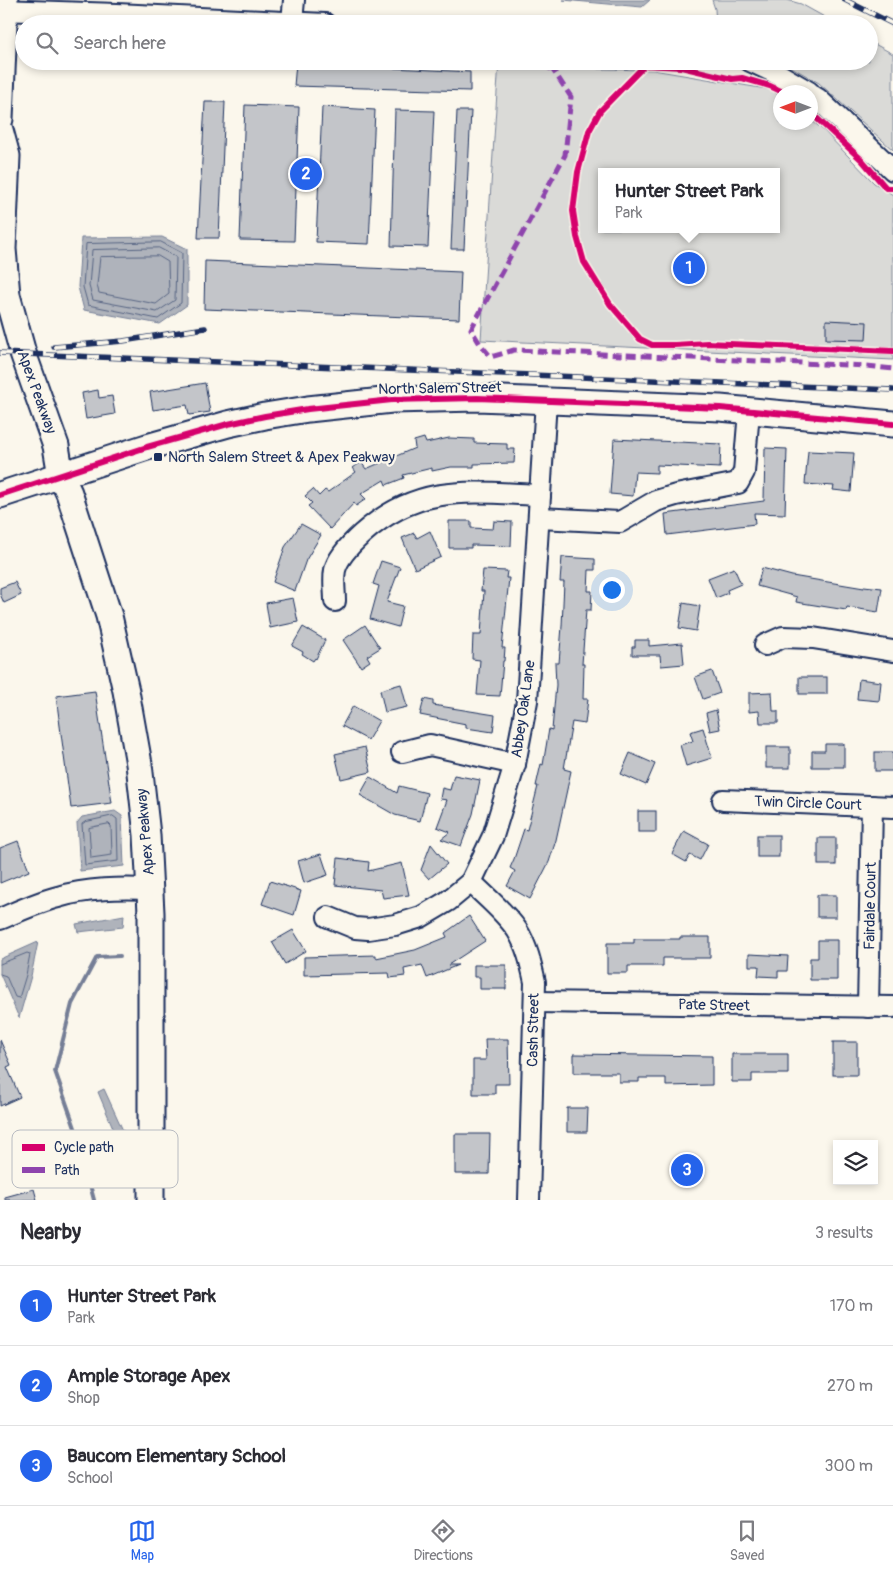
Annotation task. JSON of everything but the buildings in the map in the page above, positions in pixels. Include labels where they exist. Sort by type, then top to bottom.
[{"type":"main road","points":[[0,119],[3,7]]},
{"type":"main road","name":"Apex Peakway","points":[[0,130],[7,156],[3,249],[7,295],[23,353],[56,446],[61,476],[69,493],[106,607],[126,691],[139,764],[147,836],[150,889],[151,1130]]},
{"type":"main road","name":"Apex Peakway","points":[[0,321],[6,353],[40,452],[61,476]]},
{"type":"main road","name":"North Salem Street","points":[[0,495],[146,447],[228,424],[308,408],[428,398],[546,400],[749,411],[893,424]]},
{"type":"street","points":[[293,15],[294,0]]},
{"type":"street","points":[[3,7],[124,7],[214,15]]},
{"type":"street","points":[[769,70],[797,85]]},
{"type":"street","points":[[818,98],[893,170]]},
{"type":"street","name":"Abbey Oak Lane","points":[[328,917],[355,928],[368,929],[396,925],[435,910],[471,882],[496,829],[515,764],[527,701],[546,400]]},
{"type":"street","points":[[539,518],[620,522],[656,501],[676,495],[738,483],[744,472],[749,411]]},
{"type":"street","points":[[335,601],[335,570],[341,558],[354,541],[374,523],[393,510],[426,497],[451,493],[468,492],[540,496]]},
{"type":"street","points":[[765,645],[783,637],[813,638],[893,650]]},
{"type":"street","points":[[402,752],[430,745],[515,764]]},
{"type":"street","name":"Twin Circle Court","points":[[723,800],[893,807]]},
{"type":"street","name":"Fairdale Court","points":[[868,1007],[872,806]]},
{"type":"street","name":"Cash Street","points":[[471,882],[508,918],[524,942],[532,969],[535,1002],[529,1200]]},
{"type":"street","points":[[0,919],[38,903],[71,893],[150,889]]},
{"type":"street","name":"Pate Street","points":[[535,1002],[893,1008]]},
{"type":"shaded area","points":[[712,0],[787,0],[801,4],[821,15],[715,15]]},
{"type":"shaded area","points":[[878,46],[893,54],[893,150],[819,83],[797,70],[878,70]]},
{"type":"shaded area","points":[[498,70],[653,70],[772,90],[773,130],[818,130],[818,126],[874,183],[893,195],[893,360],[481,340]]},
{"type":"water","points":[[563,0],[650,0],[642,7]]},
{"type":"water","points":[[162,237],[187,249],[187,305],[160,324],[84,310],[78,287],[81,238]]},
{"type":"water","points":[[115,811],[122,816],[124,866],[80,871],[77,823],[82,817]]},
{"type":"water","points":[[124,915],[123,927],[78,932],[76,924]]},
{"type":"water","points":[[38,942],[19,1018],[0,974],[0,959]]},
{"type":"water","points":[[104,1089],[123,1130],[114,1130],[98,1092]]},
{"type":"waterway","points":[[76,1130],[55,1071],[72,1004],[97,957],[120,956]]},
{"type":"waterway","points":[[91,1188],[94,1200]]},
{"type":"railway","points":[[845,0],[875,15]]},
{"type":"railway","points":[[878,16],[893,24]]},
{"type":"railway","points":[[54,347],[123,341],[205,328]]},
{"type":"railway","points":[[0,353],[893,390]]},
{"type":"marked path","points":[[553,70],[571,97],[565,155],[471,329],[491,357],[514,350],[867,366],[893,369]]},
{"type":"cycle path","points":[[640,70],[600,111],[589,131],[578,172],[573,211],[577,237],[584,262],[610,304],[640,339],[652,345],[707,343],[893,351]]},
{"type":"cycle path","points":[[694,70],[732,79],[742,78],[773,87]]},
{"type":"cycle path","points":[[818,119],[862,160],[886,188],[893,188]]},
{"type":"cycle path","points":[[0,495],[147,447],[228,424],[308,409],[392,400],[477,398],[720,408],[893,424]]},
{"type":"place","name":"Ample Storage Apex","points":[[306,174]]},
{"type":"place","name":"Hunter Street Park","points":[[689,268]]},
{"type":"place","name":"North Salem Street & Apex Peakway","points":[[158,457]]},
{"type":"place","name":"Baucom Elementary School","points":[[687,1170]]}]
